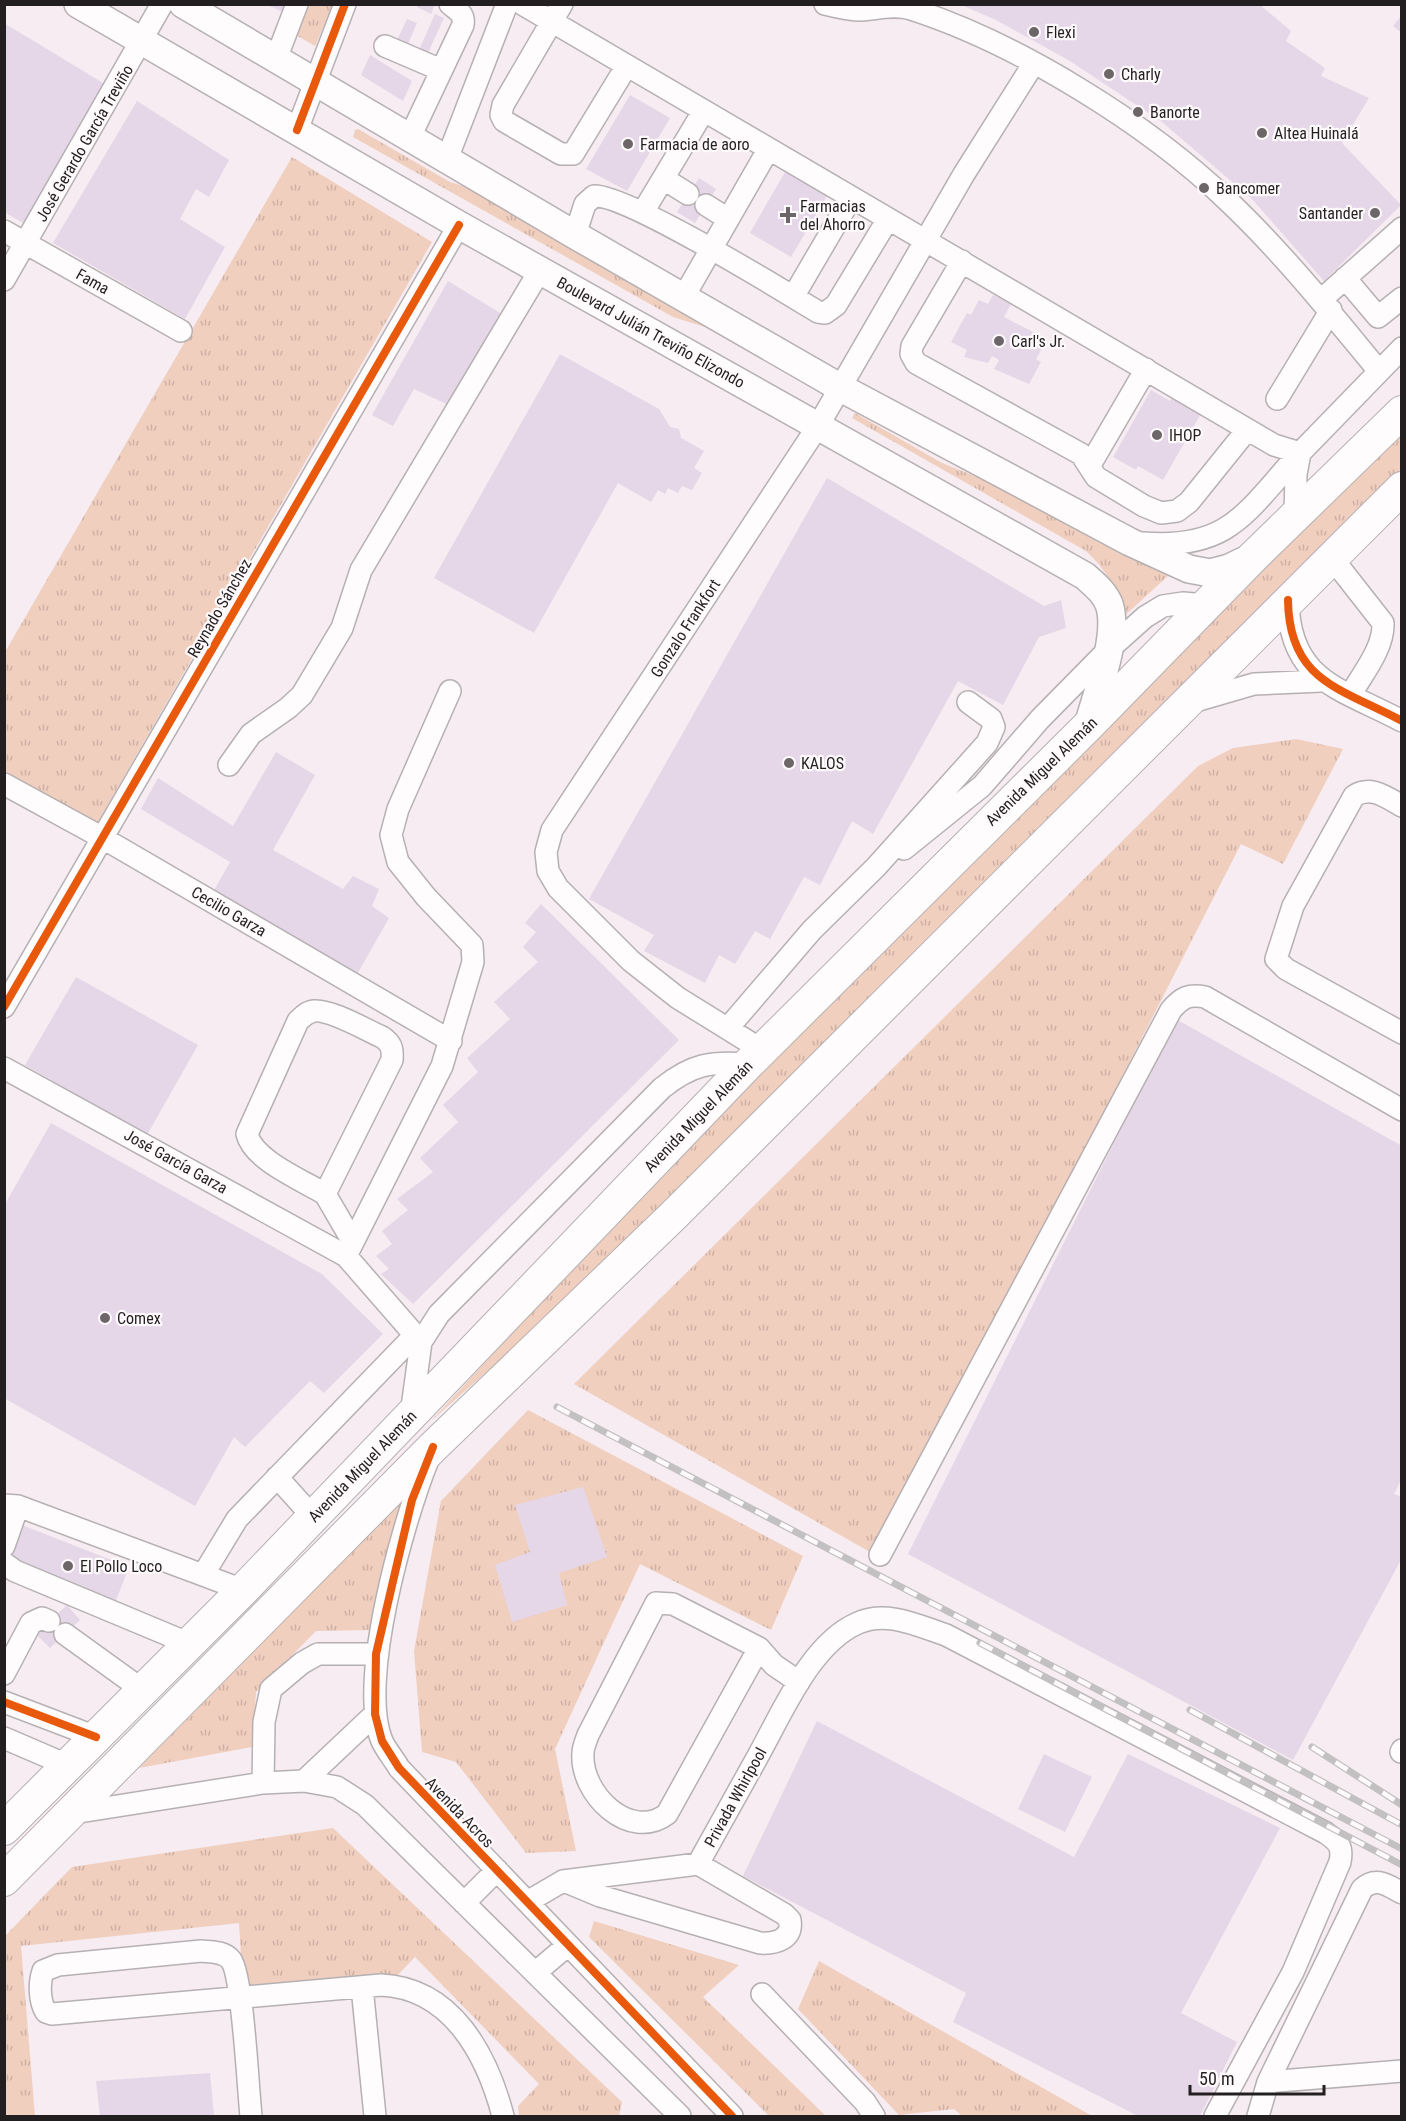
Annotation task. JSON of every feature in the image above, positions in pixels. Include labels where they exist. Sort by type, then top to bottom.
[{"type":"highway","name":"Avenida Miguel Alemán","points":[[4,1829],[18,1802],[67,1765],[144,1691],[755,1057],[882,932],[993,796],[1088,726],[1206,604],[1401,412]]},
{"type":"highway","points":[[4,1880],[73,1813],[433,1447],[683,1206],[1401,488]]},
{"type":"main road","name":"Boulevard Julián Treviño Elizondo","points":[[78,4],[152,48],[306,106],[410,137],[682,298],[829,407],[1085,576],[1101,590],[1108,604],[1112,630],[1088,726]]},
{"type":"main road","name":"Boulevard Julián Treviño Elizondo","points":[[183,4],[276,59],[306,106],[459,225],[574,289],[829,407],[1035,493],[1189,569],[1210,573],[1229,568],[1254,556]]},
{"type":"main road","points":[[306,106],[424,161],[447,159]]},
{"type":"street","name":"José Gerardo García Treviño","points":[[4,280],[25,243],[152,48],[162,4]]},
{"type":"street","points":[[276,59],[297,4]]},
{"type":"street","points":[[306,106],[345,4]]},
{"type":"street","points":[[410,137],[464,19],[461,12],[450,4]]},
{"type":"street","points":[[447,159],[507,4]]},
{"type":"street","points":[[522,4],[557,13],[626,66],[703,112],[925,239],[1274,445],[1300,453]]},
{"type":"street","points":[[825,4],[859,10],[908,8],[992,41],[1034,63],[1137,128],[1208,184],[1239,212],[1326,304],[1379,371]]},
{"type":"street","points":[[557,13],[501,111],[504,121],[533,140],[561,154],[573,154],[626,66]]},
{"type":"street","points":[[385,46],[441,70]]},
{"type":"street","name":"Gonzalo Frankfort","points":[[728,1028],[678,998],[631,961],[558,888],[548,871],[547,862],[546,852],[552,830],[829,407],[925,239],[1034,63]]},
{"type":"street","points":[[643,212],[703,112]]},
{"type":"street","points":[[682,298],[768,150]]},
{"type":"street","points":[[664,179],[728,219]]},
{"type":"street","points":[[575,235],[585,204],[594,196],[607,198],[643,212],[818,312],[831,310],[888,219]]},
{"type":"street","points":[[793,297],[851,198]]},
{"type":"street","name":"Reynado Sánchez","points":[[4,1007],[459,225]]},
{"type":"street","points":[[1276,399],[1326,304],[1345,278],[1401,228]]},
{"type":"street","name":"Fama","points":[[4,231],[181,331]]},
{"type":"street","points":[[962,261],[912,346],[911,354],[916,363],[1070,447],[1081,454],[1095,477],[1144,506],[1161,513],[1178,511],[1189,502],[1247,429]]},
{"type":"street","points":[[229,765],[251,734],[288,708],[302,695],[342,628],[361,570],[540,270]]},
{"type":"street","points":[[1345,278],[1378,317],[1401,298]]},
{"type":"street","points":[[1131,542],[1173,546],[1201,541],[1224,532],[1401,348]]},
{"type":"street","points":[[1089,465],[1146,369]]},
{"type":"street","points":[[1295,515],[1296,474],[1300,453]]},
{"type":"street","points":[[1332,558],[1383,623],[1383,634],[1377,648],[1351,694]]},
{"type":"street","points":[[1288,600],[1291,635],[1296,649],[1321,681]]},
{"type":"street","points":[[876,867],[936,826],[993,796],[1040,719],[1107,651],[1145,617],[1163,606],[1183,603],[1206,604]]},
{"type":"street","points":[[1183,705],[1254,684],[1321,681],[1401,721]]},
{"type":"street","points":[[350,1249],[442,1066],[473,962],[472,945],[398,862],[392,835],[398,809],[450,691]]},
{"type":"street","points":[[755,1057],[728,1028],[812,930],[876,867],[992,735],[994,727],[991,719],[968,702]]},
{"type":"street","name":"Cecilio Garza","points":[[4,784],[101,837],[451,1041]]},
{"type":"street","points":[[1401,806],[1370,790],[1362,791],[1354,796],[1293,906],[1276,959],[1286,969],[1401,1033]]},
{"type":"street","points":[[880,1556],[1166,1020],[1181,998],[1193,994],[1205,997],[1401,1110]]},
{"type":"street","points":[[325,1194],[392,1060],[393,1051],[390,1042],[382,1037],[325,1012],[315,1010],[298,1021],[247,1134],[250,1145],[260,1155],[325,1194],[350,1249],[418,1338],[411,1415]]},
{"type":"street","points":[[203,1575],[237,1519],[662,1088],[678,1075],[703,1064],[755,1057]]},
{"type":"street","name":"José García Garza","points":[[4,1068],[350,1249]]},
{"type":"street","name":"Avenida Acros","points":[[433,1447],[412,1500],[376,1654],[375,1714],[382,1741],[399,1768],[732,2116]]},
{"type":"street","points":[[277,1477],[313,1517]]},
{"type":"street","points":[[4,1546],[11,1506],[243,1590]]},
{"type":"street","points":[[4,1563],[15,1571],[190,1644]]},
{"type":"street","points":[[759,1648],[667,1814],[658,1821],[645,1825],[632,1822],[611,1811],[601,1802],[584,1766],[583,1753],[588,1735],[656,1603],[673,1604],[759,1648],[774,1665],[799,1682]]},
{"type":"street","points":[[4,1674],[31,1623],[42,1618],[144,1691]]},
{"type":"street","name":"Privada Whirlpool","points":[[527,1902],[562,1881],[698,1864],[799,1682],[823,1649],[840,1633],[859,1622],[881,1618],[905,1621],[946,1635],[1337,1841],[1342,1850],[1340,1862],[1293,1972],[1215,2116]]},
{"type":"street","points":[[263,1783],[264,1722],[271,1689],[302,1663],[318,1654],[376,1654]]},
{"type":"street","points":[[4,1702],[96,1737]]},
{"type":"street","points":[[304,1781],[375,1714]]},
{"type":"street","points":[[4,1738],[67,1765]]},
{"type":"street","points":[[73,1813],[263,1783],[304,1781],[337,1787],[365,1805],[680,2116]]},
{"type":"street","points":[[562,1881],[600,1896],[760,1943],[781,1941],[788,1934],[791,1926],[784,1914],[698,1864]]},
{"type":"street","points":[[464,1903],[497,1870]]},
{"type":"street","points":[[1258,2116],[1268,2082],[1362,1888],[1369,1882],[1376,1881],[1401,1893]]},
{"type":"street","points":[[535,1972],[568,1945]]},
{"type":"street","points":[[251,2116],[239,1999],[235,1968],[229,1958],[218,1952],[201,1951],[58,1965],[48,1967],[43,1971],[40,1978],[42,2006],[46,2012],[52,2014],[239,1999],[362,1987],[401,1986],[419,1992],[448,2013],[473,2039],[488,2066],[503,2116]]},
{"type":"street","points":[[362,1987],[375,2116]]},
{"type":"street","points":[[762,1994],[865,2102],[874,2116]]},
{"type":"street","points":[[1268,2082],[1401,2071]]},
{"type":"green space","points":[[305,5],[333,5],[315,46],[294,34]]},
{"type":"green space","points":[[358,129],[450,182],[489,194],[787,369],[784,372],[705,327],[673,317],[353,137],[355,130]]},
{"type":"green space","points":[[292,157],[432,242],[95,827],[5,776],[5,652]]},
{"type":"green space","points":[[855,413],[942,463],[995,484],[1170,574],[1120,620],[1114,590],[1106,574],[1086,551],[852,418]]},
{"type":"green space","points":[[1401,424],[1401,470],[1290,576],[1061,811],[578,1291],[431,1421],[672,1160]]},
{"type":"green space","points":[[1296,739],[1343,749],[1283,864],[1241,844],[877,1556],[574,1384],[1198,766],[1233,748]]},
{"type":"green space","points":[[528,1410],[803,1556],[771,1630],[640,1564],[555,1749],[576,1851],[526,1853],[456,1762],[422,1752],[414,1651],[441,1501]]},
{"type":"green space","points":[[400,1503],[370,1630],[316,1631],[256,1692],[252,1747],[139,1768]]},
{"type":"green space","points":[[333,1828],[622,2102],[619,2116],[519,2116],[518,2106],[539,2084],[415,1957],[396,1977],[243,1988],[239,1923],[21,1946],[35,2116],[5,2116],[4,1937],[72,1867]]},
{"type":"green space","points":[[594,1921],[739,1965],[703,1997],[826,2116],[769,2116],[589,1937]]},
{"type":"green space","points":[[819,1961],[1092,2116],[962,2116],[954,2109],[899,2115],[798,2009]]},
{"type":"green space","points":[[14,2085],[17,2116],[5,2116],[5,2086]]},
{"type":"building","points":[[265,4],[291,4],[288,14]]},
{"type":"building","points":[[418,4],[435,4],[431,14],[417,7]]},
{"type":"building","name":"Altea Huinalá","points":[[959,4],[1259,4],[1291,31],[1286,41],[1325,68],[1321,76],[1369,98],[1342,143],[1401,205],[1324,281],[1252,199],[1162,122],[1070,61],[996,20]]},
{"type":"building","points":[[435,14],[444,18],[427,55],[418,52]]},
{"type":"building","points":[[1402,15],[1402,33],[1393,26]]},
{"type":"building","points":[[407,19],[417,23],[408,44],[397,40]]},
{"type":"building","points":[[4,23],[108,86],[27,225],[4,212]]},
{"type":"building","points":[[370,55],[412,81],[403,101],[361,75]]},
{"type":"building","name":"Farmacia de aoro","points":[[630,95],[670,118],[627,191],[586,169]]},
{"type":"building","points":[[137,101],[229,160],[209,197],[196,189],[180,219],[225,247],[185,319],[53,243]]},
{"type":"building","name":"Farmacias del Ahorro","points":[[785,172],[827,196],[791,257],[750,233]]},
{"type":"building","points":[[699,178],[716,189],[695,223],[677,212]]},
{"type":"building","points":[[448,281],[505,316],[453,407],[414,389],[393,426],[372,415]]},
{"type":"building","name":"Carl's Jr.","points":[[993,295],[1011,304],[1004,317],[1047,339],[1036,359],[1041,362],[1029,384],[994,369],[999,360],[992,356],[988,363],[964,357],[967,350],[951,342],[967,313],[971,315],[979,300],[988,304]]},
{"type":"building","points":[[560,354],[659,409],[670,427],[679,429],[681,438],[704,451],[694,468],[702,473],[692,490],[682,486],[678,493],[668,488],[665,494],[658,490],[651,502],[618,483],[534,633],[434,578]]},
{"type":"building","name":"IHOP","points":[[1151,390],[1170,401],[1173,396],[1202,412],[1163,480],[1138,466],[1136,470],[1113,457]]},
{"type":"building","name":"KALOS","points":[[827,478],[1044,606],[1061,600],[1066,628],[1039,637],[1003,705],[958,681],[873,834],[852,821],[820,885],[804,877],[770,939],[755,931],[735,964],[719,955],[705,983],[644,951],[654,935],[589,899]]},
{"type":"building","points":[[276,752],[315,775],[273,850],[343,889],[353,876],[379,889],[372,906],[389,918],[356,976],[213,892],[230,862],[141,809],[158,778],[233,826]]},
{"type":"building","points":[[541,904],[679,1040],[413,1304],[381,1274],[389,1269],[376,1256],[392,1244],[382,1231],[408,1210],[397,1199],[433,1172],[420,1158],[458,1122],[443,1105],[478,1072],[467,1058],[510,1019],[494,1002],[538,962],[523,947],[536,932],[525,923]]},
{"type":"building","points":[[76,977],[198,1045],[147,1135],[25,1065]]},
{"type":"building","points":[[1176,1019],[1402,1146],[1402,1478],[1394,1494],[1402,1497],[1402,1558],[1293,1760],[908,1554]]},
{"type":"building","name":"Comex","points":[[51,1123],[322,1274],[383,1334],[324,1393],[310,1381],[245,1447],[234,1437],[195,1506],[4,1398],[4,1206]]},
{"type":"building","points":[[583,1487],[607,1557],[559,1573],[567,1605],[512,1622],[495,1565],[530,1552],[515,1505]]},
{"type":"building","name":"El Pollo Loco","points":[[22,1525],[129,1567],[113,1608],[7,1565]]},
{"type":"building","points":[[67,1605],[80,1620],[50,1648],[36,1634]]},
{"type":"building","points":[[817,1721],[1074,1857],[1128,1754],[1280,1828],[1181,2013],[1237,2042],[1200,2116],[1138,2116],[953,2022],[966,1993],[743,1876]]},
{"type":"building","points":[[1044,1754],[1092,1777],[1065,1832],[1018,1809]]},
{"type":"building","points":[[210,2073],[214,2116],[100,2116],[96,2081]]},
{"type":"railway","points":[[557,1407],[1402,1849]]},
{"type":"railway","points":[[980,1643],[1402,1865]]},
{"type":"railway","points":[[1190,1710],[1402,1825]]},
{"type":"railway","points":[[1312,1747],[1402,1805]]},
{"type":"cycle path","points":[[297,130],[345,4]]},
{"type":"cycle path","points":[[4,1007],[459,225]]},
{"type":"cycle path","points":[[1288,600],[1291,627],[1298,648],[1308,665],[1339,690],[1402,721]]},
{"type":"cycle path","points":[[433,1447],[412,1500],[376,1654],[375,1714],[382,1741],[399,1768],[732,2116]]},
{"type":"cycle path","points":[[4,1702],[96,1737]]},
{"type":"place","name":"Flexi","points":[[1034,32]]},
{"type":"place","name":"Charly","points":[[1109,74]]},
{"type":"place","name":"Banorte","points":[[1138,112]]},
{"type":"place","name":"Altea Huinalá","points":[[1262,133]]},
{"type":"place","name":"Farmacia de aoro","points":[[628,144]]},
{"type":"place","name":"Bancomer","points":[[1204,188]]},
{"type":"place","name":"Santander","points":[[1375,213]]},
{"type":"place","name":"Farmacias del Ahorro","points":[[788,215]]},
{"type":"place","name":"Carl's Jr.","points":[[999,341]]},
{"type":"place","name":"IHOP","points":[[1157,435]]},
{"type":"place","name":"KALOS","points":[[789,763]]},
{"type":"place","name":"Comex","points":[[105,1318]]},
{"type":"place","name":"El Pollo Loco","points":[[68,1566]]}]
